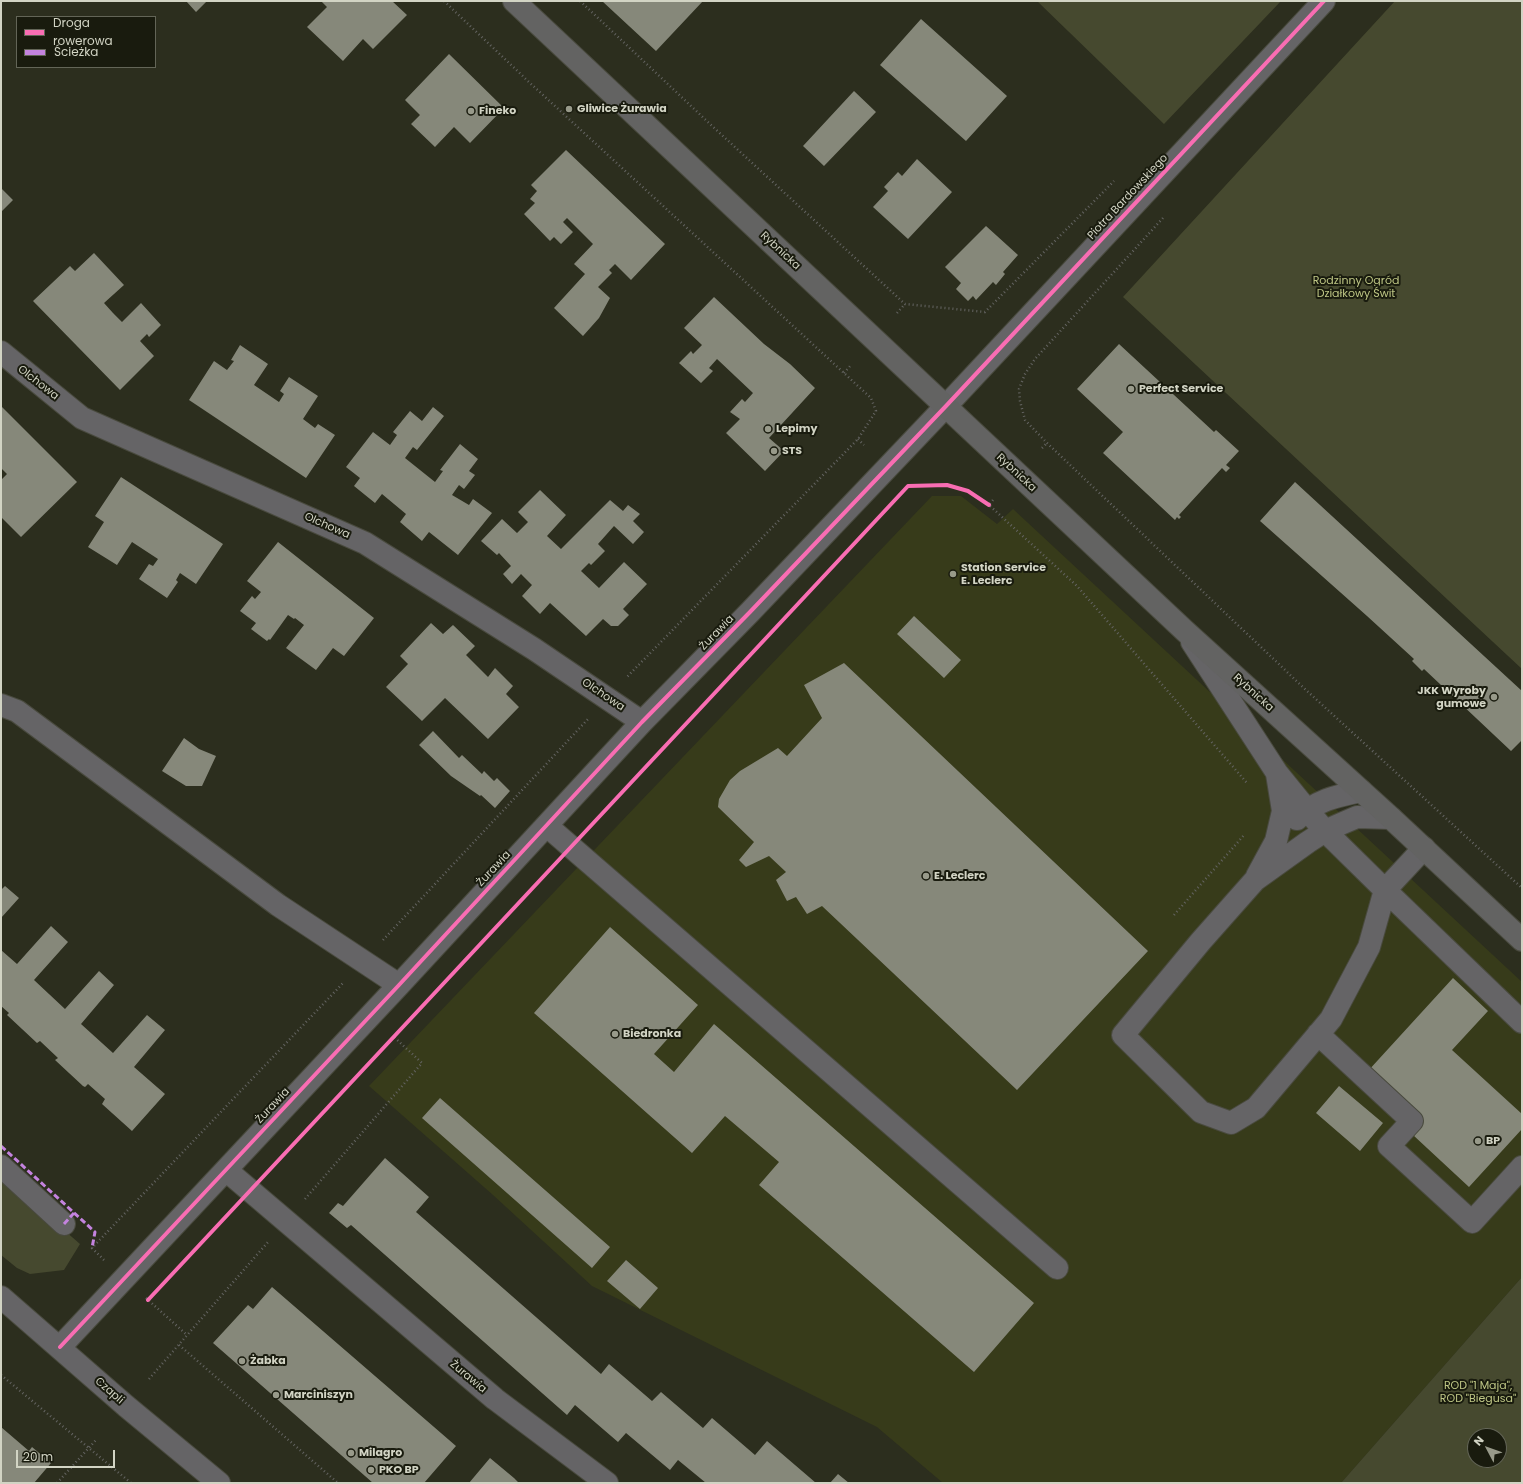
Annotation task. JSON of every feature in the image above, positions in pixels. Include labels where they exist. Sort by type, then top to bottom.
[{"type":"main road","name":"Rybnicka","points":[[514,1],[1185,630],[1424,848],[1522,940]]},
{"type":"street","name":"Piotra Bardowskiego","points":[[946,406],[1324,1]]},
{"type":"street","name":"Olchowa","points":[[1,352],[7,359],[82,418],[365,543],[534,649],[642,722]]},
{"type":"street","name":"Żurawia","points":[[60,1347],[399,985],[642,722],[750,612],[946,406]]},
{"type":"street","points":[[1185,630],[1276,773],[1306,810],[1325,831],[1385,890],[1522,1022]]},
{"type":"street","points":[[1,705],[17,711],[278,905],[399,985]]},
{"type":"street","points":[[1276,773],[1282,811],[1276,841]]},
{"type":"street","points":[[1255,880],[1276,841],[1306,810],[1333,797],[1362,791]]},
{"type":"street","points":[[1391,818],[1357,817],[1325,831],[1255,880],[1201,940],[1123,1035],[1201,1112],[1231,1123],[1256,1108],[1331,1019],[1369,947],[1385,890],[1424,848]]},
{"type":"street","points":[[547,826],[1057,1268]]},
{"type":"street","points":[[1318,1034],[1412,1121],[1389,1146],[1472,1222],[1522,1167]]},
{"type":"street","points":[[1,1166],[64,1224]]},
{"type":"street","name":"Żurawia","points":[[226,1170],[495,1399],[607,1483]]},
{"type":"street","name":"Czapli","points":[[1,1297],[126,1406],[219,1483]]},
{"type":"path","points":[[444,1],[530,83],[871,398],[876,411],[858,439],[625,679]]},
{"type":"path","points":[[580,1],[905,304],[985,312],[988,315]]},
{"type":"path","points":[[985,312],[1118,176]]},
{"type":"path","points":[[897,313],[905,304]]},
{"type":"path","points":[[1035,360],[1024,374],[1019,389],[1020,401],[1025,420],[1047,443],[1306,690],[1522,888]]},
{"type":"path","points":[[844,373],[851,365]]},
{"type":"path","points":[[858,439],[864,445]]},
{"type":"path","points":[[1042,448],[1047,443]]},
{"type":"path","points":[[993,500],[989,505],[1077,586],[1251,787]]},
{"type":"path","points":[[383,940],[590,716]]},
{"type":"path","points":[[1174,915],[1247,832]]},
{"type":"path","points":[[108,1263],[92,1248],[346,980]]},
{"type":"path","points":[[394,1037],[422,1063]]},
{"type":"path","points":[[148,1300],[187,1335]]},
{"type":"path","points":[[179,1345],[338,1483]]},
{"type":"path","points":[[1,1375],[131,1483]]},
{"type":"path","points":[[57,1483],[96,1440]]},
{"type":"shaded area","points":[[932,496],[961,496],[997,524],[1013,509],[1522,982],[1522,1277],[1341,1483],[943,1483],[877,1427],[592,1286],[493,1195],[369,1086]]},
{"type":"green space","points":[[1037,1],[1281,1],[1164,124]]},
{"type":"green space","name":"Rodzinny Ogród Działkowy Świt","points":[[1395,1],[1522,1],[1522,669],[1123,297]]},
{"type":"green space","points":[[1,1175],[80,1244],[64,1270],[30,1274],[17,1268],[1,1255]]},
{"type":"green space","name":"ROD \"1 Maja\", ROD \"Biegusa\"","points":[[1522,1277],[1522,1483],[1341,1483]]},
{"type":"building","points":[[186,1],[207,1],[196,12]]},
{"type":"building","points":[[321,1],[392,1],[407,15],[373,49],[363,39],[343,61],[307,27],[327,7]]},
{"type":"building","points":[[602,1],[703,1],[656,51]]},
{"type":"building","points":[[921,19],[1007,96],[966,141],[880,65]]},
{"type":"building","points":[[449,54],[504,108],[470,143],[454,127],[435,147],[411,124],[420,115],[405,100]]},
{"type":"building","points":[[854,91],[876,112],[824,166],[803,146]]},
{"type":"building","points":[[566,150],[665,244],[631,280],[615,264],[609,270],[612,273],[598,287],[610,298],[599,318],[583,336],[554,308],[585,274],[574,264],[593,244],[567,218],[563,222],[573,232],[561,244],[554,237],[550,241],[524,214],[535,203],[530,199],[537,191],[531,185]]},
{"type":"building","points":[[917,159],[952,192],[908,239],[873,207],[888,191],[884,187],[898,172],[902,176]]},
{"type":"building","points":[[1,188],[13,200],[1,212]]},
{"type":"building","points":[[986,226],[1018,255],[1003,272],[1005,274],[996,285],[993,282],[976,300],[973,296],[968,301],[956,289],[961,283],[945,267]]},
{"type":"building","points":[[94,253],[124,285],[104,303],[113,313],[122,322],[141,303],[161,325],[149,337],[147,334],[140,341],[154,356],[120,390],[33,301],[70,266],[75,271]]},
{"type":"building","points":[[714,297],[764,344],[790,364],[815,388],[769,438],[784,451],[765,471],[726,433],[740,419],[730,412],[742,399],[745,402],[753,393],[717,359],[709,368],[713,371],[701,383],[679,363],[691,351],[693,354],[702,345],[684,328]]},
{"type":"building","points":[[1119,344],[1214,432],[1216,430],[1239,451],[1226,465],[1230,468],[1226,472],[1222,468],[1179,515],[1181,517],[1179,519],[1177,517],[1175,520],[1103,453],[1123,432],[1077,389]]},
{"type":"building","points":[[240,345],[268,364],[254,385],[279,402],[284,394],[280,391],[289,377],[318,396],[303,419],[315,428],[318,424],[335,435],[306,478],[189,400],[214,361],[227,370],[234,361],[231,360]]},
{"type":"building","points":[[1,406],[77,482],[21,537],[1,517],[1,480],[7,474],[1,468]]},
{"type":"building","points":[[433,407],[444,416],[417,450],[413,447],[405,458],[435,482],[443,471],[440,470],[460,444],[478,459],[469,471],[475,475],[464,489],[459,485],[452,495],[469,505],[473,499],[492,513],[458,555],[429,532],[422,541],[400,522],[406,514],[382,494],[375,503],[354,486],[360,478],[346,467],[373,432],[390,445],[397,435],[393,432],[410,411],[422,421]]},
{"type":"building","points":[[121,477],[223,544],[196,584],[180,573],[176,580],[178,582],[167,598],[139,579],[149,564],[153,566],[158,559],[132,542],[117,565],[88,547],[104,522],[95,516]]},
{"type":"building","points":[[1295,482],[1522,691],[1522,740],[1511,751],[1424,669],[1422,671],[1412,661],[1414,659],[1260,521]]},
{"type":"building","points":[[540,490],[566,515],[547,536],[561,549],[610,500],[623,511],[628,505],[640,514],[633,521],[644,532],[633,544],[614,526],[598,544],[605,551],[591,565],[589,563],[581,571],[599,588],[624,562],[647,584],[623,609],[629,615],[618,626],[611,626],[603,619],[586,636],[550,603],[540,614],[522,596],[532,585],[521,574],[512,584],[503,574],[511,566],[499,553],[497,555],[481,541],[502,519],[517,533],[528,522],[518,512]]},
{"type":"building","points":[[278,542],[374,618],[344,656],[333,648],[316,670],[286,648],[304,625],[295,618],[294,619],[288,615],[270,640],[269,639],[267,641],[251,629],[256,623],[240,611],[252,596],[255,599],[261,592],[247,581]]},
{"type":"building","points":[[914,616],[961,660],[944,678],[897,634]]},
{"type":"building","points":[[431,623],[443,634],[453,625],[475,646],[466,655],[488,677],[495,668],[513,686],[506,694],[519,707],[488,739],[445,698],[422,721],[386,687],[408,664],[400,656]]},
{"type":"building","name":"E. Leclerc","points":[[844,663],[1148,951],[1017,1090],[822,906],[807,914],[796,897],[787,901],[776,880],[786,872],[769,856],[746,867],[739,860],[754,842],[718,807],[719,799],[730,780],[740,771],[778,748],[787,756],[822,718],[804,685]]},
{"type":"building","points":[[433,731],[459,758],[462,755],[482,774],[484,771],[494,781],[497,778],[510,791],[495,808],[481,795],[480,796],[451,776],[419,745]]},
{"type":"building","points":[[184,738],[199,749],[216,756],[202,786],[186,786],[162,771]]},
{"type":"building","points":[[5,886],[19,898],[1,918],[1,890]]},
{"type":"building","points":[[51,926],[68,942],[34,980],[65,1009],[99,971],[114,985],[81,1024],[113,1053],[147,1015],[165,1030],[134,1067],[165,1094],[132,1131],[102,1104],[105,1099],[88,1084],[85,1087],[83,1086],[55,1060],[58,1058],[40,1041],[37,1043],[7,1015],[9,1013],[1,1006],[1,950],[17,964]]},
{"type":"building","points":[[610,927],[698,1005],[654,1054],[674,1072],[714,1024],[1034,1303],[974,1372],[759,1185],[779,1162],[725,1116],[692,1153],[534,1013]]},
{"type":"building","points":[[1453,978],[1488,1011],[1452,1050],[1522,1114],[1522,1129],[1469,1187],[1357,1083]]},
{"type":"building","points":[[1339,1086],[1383,1123],[1360,1151],[1316,1113]]},
{"type":"building","points":[[440,1098],[610,1247],[592,1268],[422,1118]]},
{"type":"building","points":[[385,1158],[429,1197],[416,1212],[601,1374],[609,1364],[652,1401],[661,1392],[703,1428],[712,1418],[755,1455],[767,1441],[816,1483],[706,1483],[678,1460],[670,1470],[626,1433],[618,1442],[575,1405],[567,1415],[351,1225],[347,1228],[329,1213],[338,1203],[343,1206]]},
{"type":"building","points":[[626,1260],[658,1288],[640,1309],[607,1281]]},
{"type":"building","points":[[272,1287],[456,1446],[424,1483],[373,1483],[213,1343],[248,1305],[253,1309]]},
{"type":"building","points":[[1,1427],[29,1451],[32,1447],[51,1463],[34,1483],[1,1483]]},
{"type":"building","points":[[490,1458],[514,1478],[519,1483],[469,1483]]},
{"type":"building","points":[[838,1474],[849,1483],[830,1483]]},
{"type":"marked path","points":[[1,1146],[95,1232],[92,1248]]},
{"type":"marked path","points":[[64,1224],[74,1213]]},
{"type":"cycle path","points":[[60,1347],[399,985],[642,722],[750,612],[946,406],[1324,1]]},
{"type":"cycle path","points":[[148,1300],[908,486],[947,485],[968,491],[989,505]]},
{"type":"place","name":"Gliwice Żurawia","points":[[569,109]]},
{"type":"place","name":"Fineko","points":[[471,111]]},
{"type":"place","name":"Perfect Service","points":[[1131,389]]},
{"type":"place","name":"Lepimy","points":[[768,429]]},
{"type":"place","name":"STS","points":[[774,451]]},
{"type":"place","name":"Station Service E. Leclerc","points":[[953,574]]},
{"type":"place","name":"JKK Wyroby gumowe","points":[[1494,697]]},
{"type":"place","name":"E. Leclerc","points":[[926,876]]},
{"type":"place","name":"Biedronka","points":[[615,1034]]},
{"type":"place","name":"BP","points":[[1478,1141]]},
{"type":"place","name":"Żabka","points":[[242,1361]]},
{"type":"place","name":"Marciniszyn","points":[[276,1395]]},
{"type":"place","name":"Milagro","points":[[351,1453]]},
{"type":"place","name":"PKO BP","points":[[371,1470]]}]
